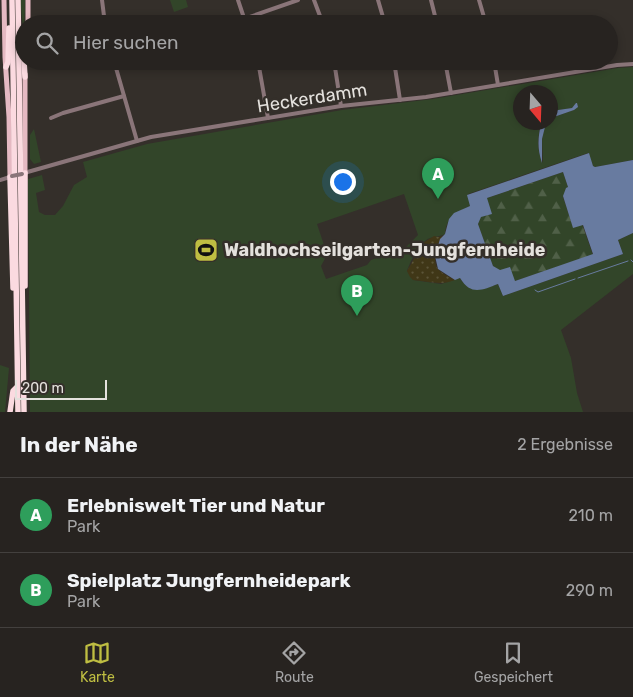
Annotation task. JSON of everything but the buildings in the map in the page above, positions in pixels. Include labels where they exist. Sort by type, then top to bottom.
[{"type":"highway","points":[[12,0],[18,412]]},
{"type":"highway","points":[[18,0],[19,15]]},
{"type":"highway","points":[[6,67],[12,22]]},
{"type":"highway","points":[[20,70],[25,412]]},
{"type":"highway","points":[[25,70],[25,77]]},
{"type":"highway","points":[[22,303],[26,275],[23,173]]},
{"type":"highway","points":[[11,177],[12,276],[13,289],[16,294]]},
{"type":"highway","points":[[10,412],[12,391],[17,388]]},
{"type":"main road","points":[[4,0],[11,177]]},
{"type":"main road","points":[[28,0],[28,15]]},
{"type":"main road","points":[[23,173],[25,77]]},
{"type":"street","points":[[102,0],[104,15]]},
{"type":"street","points":[[238,0],[243,15]]},
{"type":"street","points":[[262,15],[298,0]]},
{"type":"street","points":[[314,0],[320,15]]},
{"type":"street","points":[[378,0],[383,15]]},
{"type":"street","points":[[430,0],[434,15]]},
{"type":"street","points":[[479,0],[483,15]]},
{"type":"street","name":"Heckerdamm","points":[[618,65],[633,64]]},
{"type":"street","points":[[117,70],[137,141]]},
{"type":"street","points":[[260,70],[268,118]]},
{"type":"street","points":[[335,70],[340,106]]},
{"type":"street","points":[[395,70],[400,100]]},
{"type":"street","points":[[447,70],[451,93]]},
{"type":"street","points":[[496,70],[498,85]]},
{"type":"street","name":"Heckerdamm","points":[[0,180],[151,137],[340,106],[451,93],[587,70]]},
{"type":"street","points":[[51,118],[57,114],[124,96]]},
{"type":"green space","points":[[20,0],[25,0],[25,15],[22,15]]},
{"type":"green space","points":[[170,0],[186,0],[188,7],[174,12]]},
{"type":"green space","points":[[633,67],[633,160],[595,167],[588,153],[468,194],[470,206],[453,216],[447,224],[445,234],[426,240],[419,247],[407,271],[413,280],[441,284],[460,278],[472,289],[482,289],[498,284],[503,296],[623,254],[618,240],[633,233],[633,274],[561,330],[571,358],[577,393],[583,412],[30,412],[28,179],[42,175],[45,190],[36,193],[39,212],[45,215],[55,215],[63,206],[74,185],[87,177],[83,162],[147,144],[342,110],[433,99],[513,86],[513,130],[540,130],[539,153],[543,163],[542,139],[544,130],[558,130],[558,116],[574,110],[575,105],[572,108],[558,110],[558,85],[517,85]],"holes":[[[404,194],[418,235],[406,247],[371,260],[367,265],[326,279],[321,266],[328,253],[317,224]]]},
{"type":"green space","points":[[34,129],[41,162],[34,164],[30,159],[30,135]]},
{"type":"green space","points":[[563,172],[568,187],[563,197],[573,227],[582,224],[593,255],[515,281],[493,266],[478,224],[487,198]]},
{"type":"green space","points":[[0,365],[9,368],[5,412],[0,412]]},
{"type":"sand","points":[[434,236],[443,236],[436,251],[435,260],[437,268],[455,280],[440,283],[413,280],[407,271],[423,243]]},
{"type":"water","points":[[577,103],[578,107],[574,110],[558,116],[558,110],[572,108]]},
{"type":"water","points":[[540,130],[544,130],[542,139],[542,163],[538,143]]},
{"type":"water","points":[[589,153],[595,167],[633,160],[633,233],[618,240],[623,254],[503,296],[498,284],[477,290],[473,289],[464,284],[460,278],[455,280],[438,269],[435,256],[440,239],[445,234],[449,219],[454,213],[470,206],[467,195]],"holes":[[[563,172],[568,187],[563,196],[573,228],[583,225],[593,254],[515,281],[510,267],[500,270],[493,266],[478,224],[481,217],[492,214],[487,198]]]},
{"type":"waterway","points":[[578,278],[628,261]]},
{"type":"waterway","points":[[535,290],[538,292],[575,279]]},
{"type":"place","name":"Erlebniswelt Tier und Natur","points":[[438,199]]},
{"type":"place","name":"Waldhochseilgarten-Jungfernheide","points":[[206,250]]},
{"type":"place","name":"Spielplatz Jungfernheidepark","points":[[357,316]]}]
